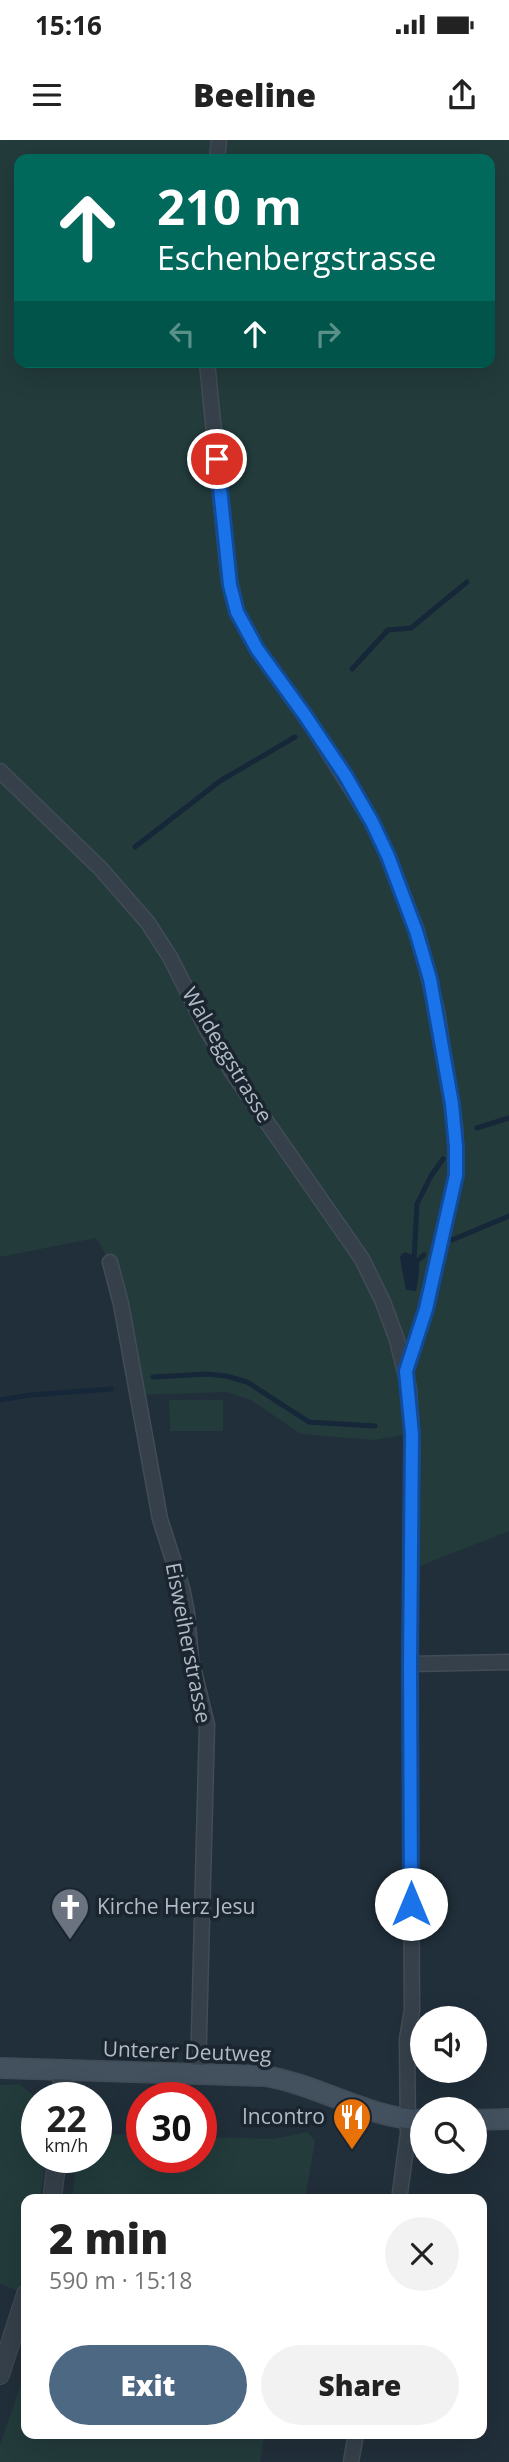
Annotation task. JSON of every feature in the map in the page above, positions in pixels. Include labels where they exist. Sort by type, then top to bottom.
[{"type":"main road","name":"Unterer Deutweg","points":[[0,2068],[265,2076],[286,2080],[389,2117],[410,2119]]},
{"type":"main road","points":[[487,2120],[509,2119]]},
{"type":"street","points":[[208,368],[228,573],[237,612],[257,649],[318,734],[372,822],[388,856],[416,931],[437,1011],[455,1127],[456,1175],[426,1309],[406,1371],[412,1434],[412,2010],[407,2039],[413,2097]]},
{"type":"street","name":"Waldeggstrasse","points":[[0,771],[116,885],[160,940],[232,1072],[362,1259],[391,1322],[406,1371]]},
{"type":"street","name":"Eisweiherstrasse","points":[[110,1262],[123,1317],[160,1519],[182,1588],[191,1659],[207,1724],[198,2073]]},
{"type":"street","points":[[410,1664],[509,1662]]},
{"type":"street","points":[[63,2070],[63,2082]]},
{"type":"street","points":[[400,2194],[410,2130]]},
{"type":"street","points":[[53,2194],[55,2173]]},
{"type":"street","points":[[0,2375],[21,2310]]},
{"type":"street","points":[[351,2462],[355,2439]]},
{"type":"green space","points":[[0,140],[509,140],[509,1531],[412,1569],[412,1434],[372,1440],[301,1434],[251,1400],[227,1392],[137,1395],[110,1262],[96,1238],[0,1257]],"holes":[[[402,1253],[414,1255],[418,1260],[416,1291],[404,1277],[400,1257]]]},
{"type":"green space","points":[[169,1400],[223,1400],[223,1431],[170,1431]]},
{"type":"green space","points":[[0,2085],[21,2086],[21,2173],[44,2173],[41,2194],[21,2194],[21,2280],[18,2291],[0,2284]]},
{"type":"green space","points":[[308,2132],[315,2141],[306,2194],[73,2194],[75,2173],[112,2173],[112,2134],[126,2135],[126,2173],[217,2173],[217,2137],[273,2139]]},
{"type":"green space","points":[[21,2384],[21,2439],[264,2439],[260,2462],[0,2462],[0,2445]]},
{"type":"water","points":[[405,1252],[412,1255],[418,1263],[416,1291],[406,1290],[400,1257]]},
{"type":"waterway","points":[[352,669],[388,630],[411,628],[467,582]]},
{"type":"waterway","points":[[135,847],[220,781],[295,737]]},
{"type":"waterway","points":[[477,1128],[509,1118]]},
{"type":"waterway","points":[[414,1260],[417,1204],[443,1159]]},
{"type":"waterway","points":[[452,1240],[509,1216]]},
{"type":"waterway","points":[[414,1264],[424,1255]]},
{"type":"waterway","points":[[153,1377],[207,1374],[226,1376],[247,1382],[309,1422],[375,1426]]},
{"type":"waterway","points":[[0,1400],[111,1389]]},
{"type":"place","name":"Kirche Herz Jesu","points":[[70,1941]]},
{"type":"place","name":"Incontro","points":[[352,2151]]},
{"type":"route","points":[[217,459],[230,585],[237,612],[257,649],[345,775],[388,856],[416,931],[430,979],[452,1104],[456,1175],[422,1325],[406,1371],[412,1434],[411,1904]]}]
